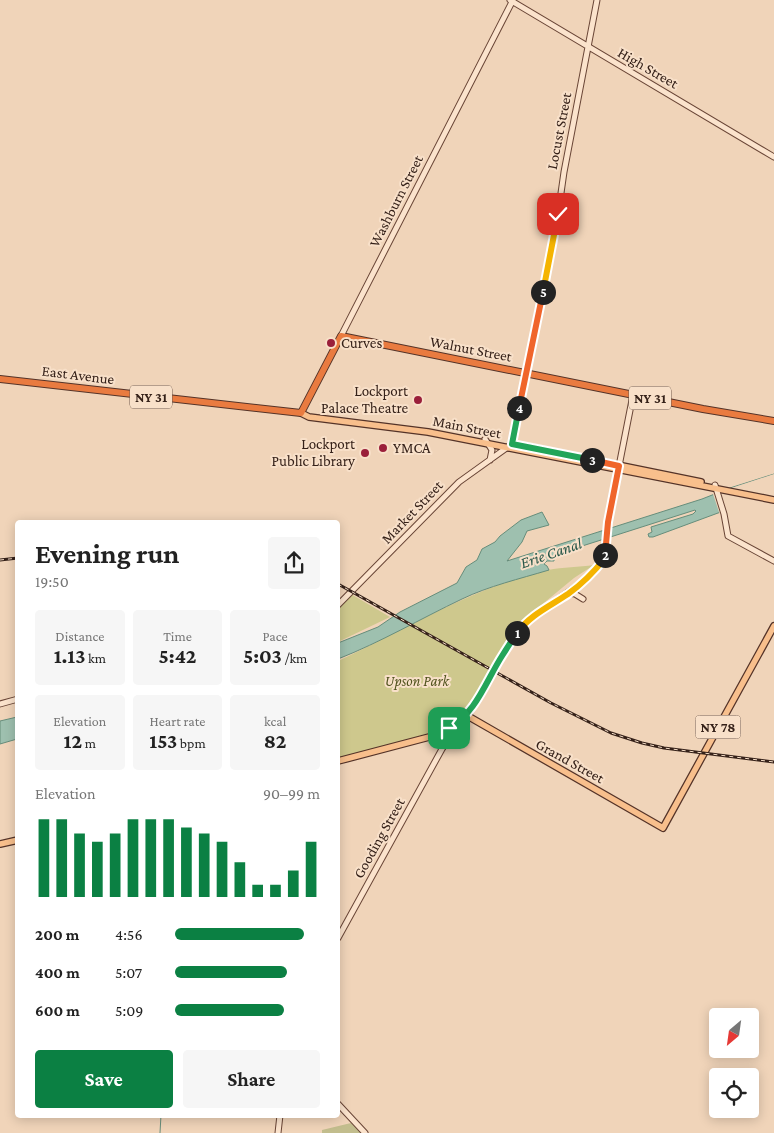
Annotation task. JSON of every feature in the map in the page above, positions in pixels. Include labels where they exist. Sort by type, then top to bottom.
[{"type":"highway","name":"Walnut Street","points":[[341,336],[632,395],[774,421]]},
{"type":"highway","name":"Washburn Street","points":[[302,412],[341,336]]},
{"type":"highway","name":"East Avenue","points":[[0,379],[302,412]]},
{"type":"main road","name":"Main Street","points":[[302,412],[428,428],[773,499]]},
{"type":"main road","name":"Grand Street","points":[[466,716],[663,828],[774,626]]},
{"type":"main road","name":"Gooding Street","points":[[340,760],[422,740],[441,733],[466,716]]},
{"type":"main road","points":[[0,844],[15,841]]},
{"type":"street","name":"High Street","points":[[512,0],[774,157]]},
{"type":"street","name":"Washburn Street","points":[[341,336],[512,0]]},
{"type":"street","name":"Locust Street","points":[[510,445],[527,373],[597,0]]},
{"type":"street","points":[[619,468],[632,395]]},
{"type":"street","points":[[487,441],[492,450],[490,460]]},
{"type":"street","name":"Market Street","points":[[340,603],[459,482],[510,445]]},
{"type":"street","name":"Gooding Street","points":[[466,716],[523,625],[590,576],[605,558],[608,522],[619,468]]},
{"type":"street","points":[[720,489],[728,536],[774,561]]},
{"type":"street","points":[[569,593],[583,599]]},
{"type":"street","points":[[0,704],[15,700]]},
{"type":"street","name":"Gooding Street","points":[[340,934],[442,749],[459,722]]},
{"type":"street","points":[[441,733],[445,737],[442,749]]},
{"type":"street","points":[[340,1106],[365,1133]]},
{"type":"street","points":[[278,1133],[280,1118]]},
{"type":"green space","name":"Upson Park","points":[[594,565],[574,578],[516,626],[473,700],[451,722],[428,735],[340,758],[340,660],[441,610],[493,587],[520,577],[559,568]]},
{"type":"green space","points":[[351,594],[390,617],[340,641],[340,605]]},
{"type":"shaded area","points":[[351,1123],[363,1133],[322,1133],[322,1130]]},
{"type":"water","name":"Erie Canal","points":[[774,474],[774,497],[718,513],[653,537],[649,537],[648,534],[652,532],[651,527],[693,514],[696,511],[554,555],[554,561],[547,561],[544,564],[549,570],[472,594],[340,658],[340,642],[378,627],[400,612],[457,583],[466,567],[477,560],[482,549],[495,542],[521,520],[542,512],[549,525],[527,531],[522,542],[507,561],[702,499]]},
{"type":"water","points":[[15,717],[15,740],[0,744],[0,721]]},
{"type":"pier","points":[[774,474],[774,498],[720,515],[713,494]]},
{"type":"waterway","points":[[160,1133],[161,1118]]},
{"type":"railway","points":[[0,560],[15,558]]},
{"type":"railway","points":[[340,585],[551,703],[611,733],[664,748],[774,762]]},
{"type":"place","name":"Curves","points":[[331,343]]},
{"type":"place","name":"Lockport Palace Theatre","points":[[418,400]]},
{"type":"place","name":"YMCA","points":[[383,448]]},
{"type":"place","name":"Lockport Public Library","points":[[365,453]]},
{"type":"route","points":[[449,728],[466,716],[475,704],[502,656],[523,625],[590,576],[605,558],[608,522],[619,466],[512,444],[558,214]]}]
